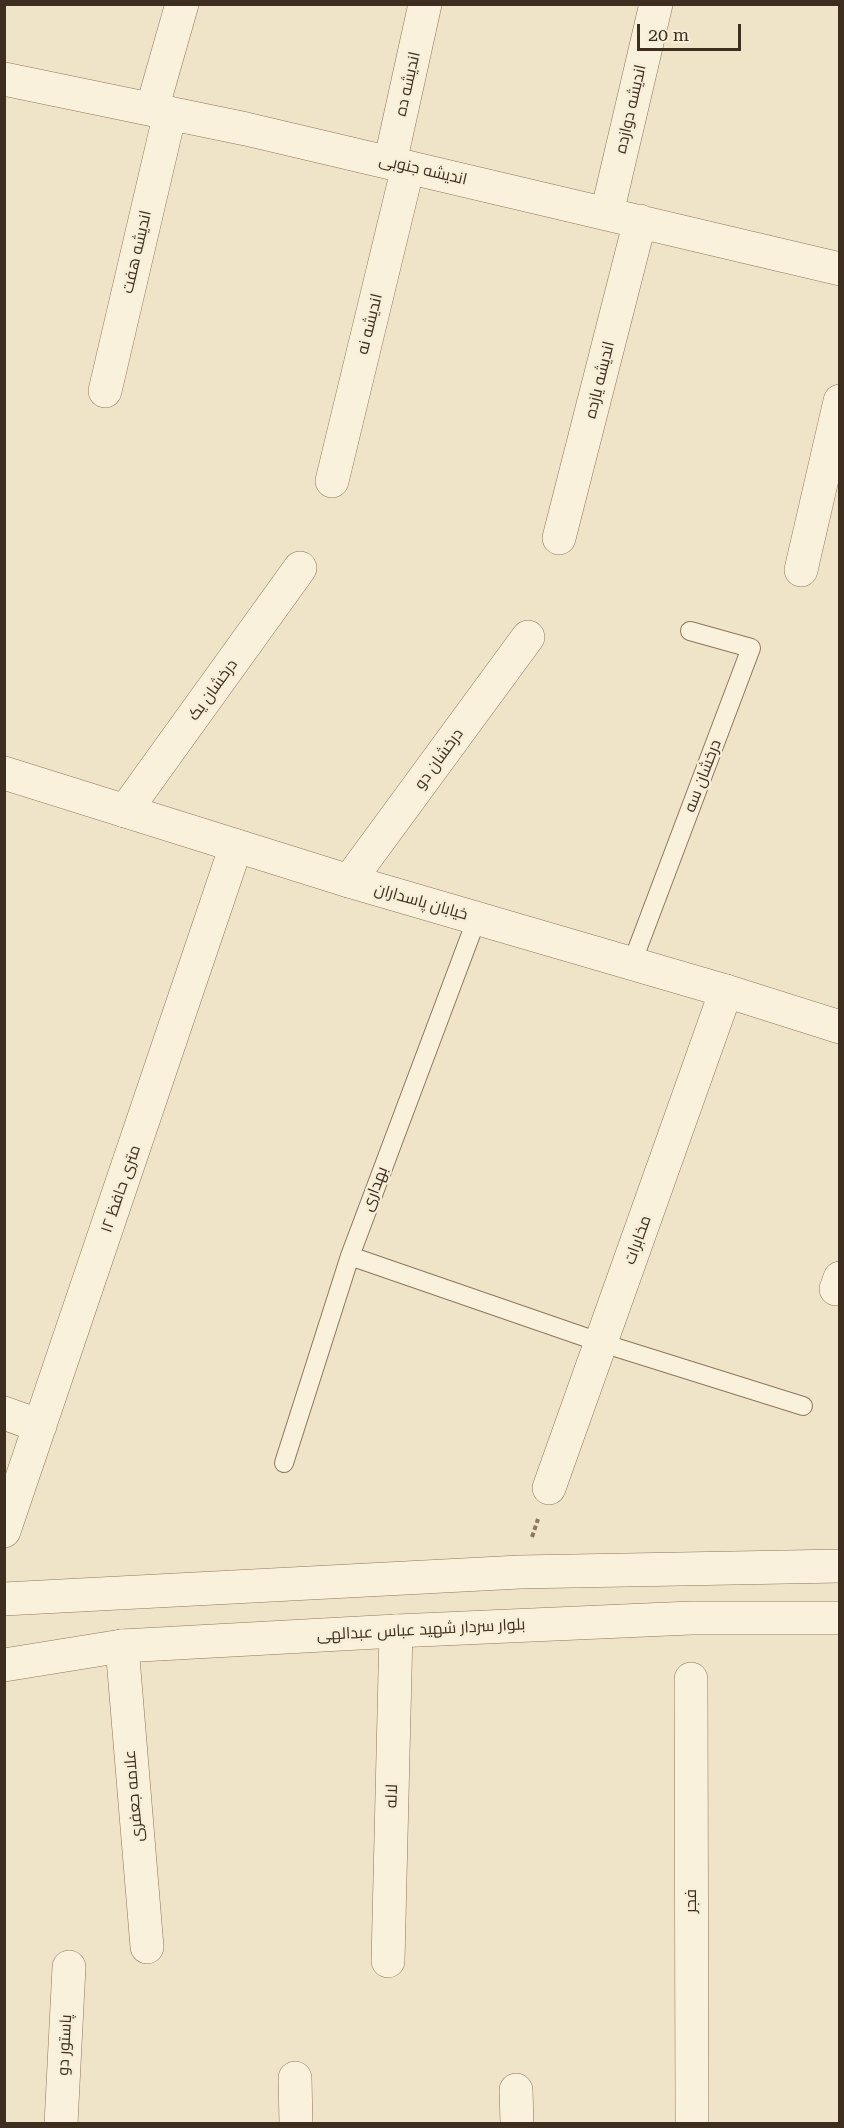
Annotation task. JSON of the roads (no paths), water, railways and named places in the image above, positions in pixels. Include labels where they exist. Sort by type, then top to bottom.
[{"type":"street","name":"اندیشه هفت","points":[[105,391],[182,4]]},
{"type":"street","name":"اندیشه ده","points":[[399,165],[425,4]]},
{"type":"street","name":"اندیشه دوازده","points":[[607,213],[656,4]]},
{"type":"street","name":"اندیشه جنوبی","points":[[4,79],[161,111],[640,221],[839,264]]},
{"type":"street","name":"اندیشه نه","points":[[332,481],[399,165]]},
{"type":"street","name":"اندیشه یازده","points":[[559,538],[640,221]]},
{"type":"street","points":[[801,570],[840,401]]},
{"type":"street","name":"درخشان یک","points":[[125,811],[300,568]]},
{"type":"street","name":"درخشان دو","points":[[349,881],[528,637]]},
{"type":"street","name":"خیابان پاسداران","points":[[4,773],[349,881],[632,963],[840,1027]]},
{"type":"street","name":"۱۲ متری حافظ","points":[[4,1531],[236,846]]},
{"type":"street","name":"مخابرات","points":[[549,1488],[726,991]]},
{"type":"street","points":[[4,1413],[40,1426]]},
{"type":"street","points":[[4,1599],[520,1572],[840,1566]]},
{"type":"street","name":"بلوار سردار شهید عباس عبدالهی","points":[[4,1665],[122,1646],[691,1618],[840,1618]]},
{"type":"street","name":"لاله","points":[[388,1961],[396,1631]]},
{"type":"street","name":"علامه جعفری","points":[[122,1646],[147,1947]]},
{"type":"street","name":"فجر","points":[[691,1679],[692,2124]]},
{"type":"street","name":"پاستور دو","points":[[61,2124],[69,1967]]},
{"type":"street","points":[[295,2078],[296,2124]]},
{"type":"street","points":[[516,2090],[517,2124]]},
{"type":"lane","name":"درخشان سه","points":[[632,963],[751,648],[690,631]]},
{"type":"lane","name":"بهداری","points":[[284,1464],[350,1256],[477,918]]},
{"type":"lane","points":[[350,1256],[602,1344],[803,1406]]}]
